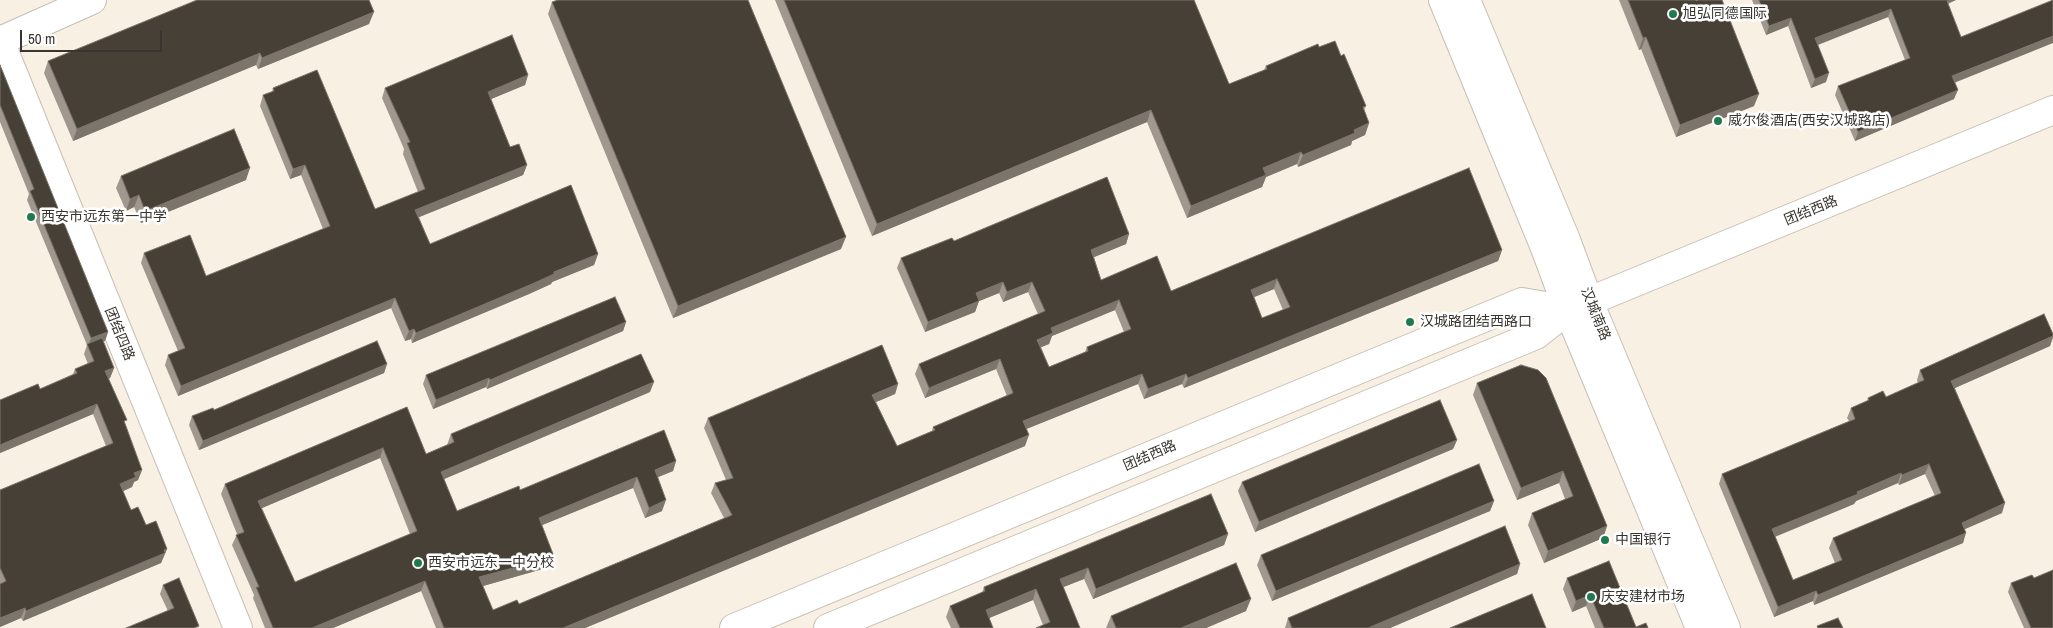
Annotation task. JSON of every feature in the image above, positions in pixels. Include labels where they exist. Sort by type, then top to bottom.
[{"type":"street","points":[[0,41],[92,0]]},
{"type":"street","name":"汉城南路","points":[[1443,0],[1545,248],[1579,306],[1726,628]]},
{"type":"street","name":"汉城南路","points":[[1466,0],[1566,240],[1579,306],[1700,628]]},
{"type":"street","name":"团结四路","points":[[0,41],[238,628]]},
{"type":"street","name":"团结西路","points":[[828,628],[1536,335],[1579,306],[2053,110]]},
{"type":"street","name":"团结西路","points":[[734,628],[1522,302],[1579,306]]},
{"type":"building","points":[[197,0],[369,0],[374,12],[262,58],[260,53],[77,129],[48,61]]},
{"type":"building","points":[[558,0],[748,0],[846,237],[678,306],[552,2]]},
{"type":"building","points":[[784,0],[1194,0],[1229,84],[1267,69],[1266,66],[1318,44],[1319,47],[1335,41],[1341,56],[1344,54],[1366,106],[1363,107],[1369,123],[1354,130],[1355,133],[1303,155],[1301,152],[1263,168],[1266,175],[1191,206],[1151,110],[877,224]]},
{"type":"building","points":[[1628,0],[1722,0],[1759,94],[1680,125],[1646,37],[1643,38]]},
{"type":"building","points":[[1759,0],[1949,0],[1947,1],[1961,37],[2053,0],[2053,36],[1952,76],[1958,90],[1858,132],[1838,86],[1910,58],[1891,9],[1815,38],[1829,73],[1815,79],[1791,18],[1769,26]]},
{"type":"building","points":[[512,35],[528,75],[488,92],[510,147],[519,144],[527,165],[415,210],[430,244],[571,185],[598,254],[416,333],[414,329],[409,331],[395,298],[181,386],[168,355],[185,348],[144,253],[190,235],[206,276],[330,226],[305,165],[293,169],[263,95],[274,91],[273,88],[317,70],[375,209],[425,189],[407,143],[410,142],[385,88]]},
{"type":"building","points":[[0,65],[108,332],[91,338],[30,191],[34,189],[0,105]]},
{"type":"building","points":[[234,129],[250,168],[145,211],[139,195],[130,199],[121,176]]},
{"type":"building","points":[[1469,168],[1502,250],[1188,378],[1186,374],[1148,389],[1142,374],[1023,421],[1029,435],[563,628],[444,628],[425,581],[312,628],[273,628],[256,587],[259,587],[236,535],[244,532],[225,484],[407,407],[426,454],[454,442],[451,434],[641,354],[654,382],[441,472],[457,511],[519,486],[520,490],[664,430],[676,461],[655,470],[666,500],[649,508],[637,477],[539,518],[553,554],[549,556],[550,558],[479,577],[493,610],[517,600],[519,604],[732,515],[715,483],[733,478],[708,418],[882,345],[898,384],[872,395],[897,446],[935,430],[933,427],[1013,393],[1000,359],[929,388],[919,364],[1045,311],[1032,282],[1007,292],[1003,282],[976,293],[979,301],[928,322],[901,258],[952,238],[954,241],[1107,177],[1129,234],[1091,250],[1101,280],[1157,256],[1171,291]],"holes":[[[1277,279],[1290,307],[1262,318],[1251,290]],[[1119,300],[1131,329],[1087,347],[1088,351],[1049,367],[1037,340],[1053,333],[1051,328]],[[383,448],[417,531],[295,582],[258,501]]]},
{"type":"building","points":[[615,297],[626,322],[490,380],[489,378],[436,400],[426,375]]},
{"type":"building","points":[[2044,314],[2053,336],[1951,381],[2005,503],[1962,523],[1966,533],[1818,595],[1816,591],[1778,607],[1722,474],[1855,419],[1851,408],[1883,391],[1886,397],[1924,380],[1920,370]],"holes":[[[1929,464],[1941,493],[1833,538],[1842,560],[1793,580],[1772,529],[1858,494],[1857,492],[1901,473],[1902,475]]]},
{"type":"building","points":[[102,338],[114,368],[105,371],[127,420],[124,421],[142,470],[134,473],[136,477],[120,484],[131,510],[138,507],[146,525],[156,521],[167,549],[164,550],[165,553],[26,611],[25,608],[0,618],[0,584],[6,581],[0,568],[0,490],[113,443],[97,404],[0,445],[0,400],[38,384],[40,389],[77,373],[75,369],[94,361],[87,344]]},
{"type":"building","points":[[377,341],[387,364],[203,441],[192,416],[213,408],[214,410]]},
{"type":"building","points":[[1521,365],[1538,370],[1546,378],[1607,526],[1548,551],[1532,513],[1573,496],[1563,471],[1521,488],[1477,383]]},
{"type":"building","points":[[1440,400],[1457,440],[1259,522],[1242,482]]},
{"type":"building","points":[[1479,464],[1494,501],[1276,591],[1261,555]]},
{"type":"building","points":[[1211,494],[1228,534],[1096,589],[1088,568],[1060,579],[1080,628],[1036,628],[1050,622],[1036,589],[986,610],[993,628],[960,628],[950,606],[985,591],[984,587]]},
{"type":"building","points":[[1505,526],[1520,564],[1368,628],[1292,628],[1288,618]]},
{"type":"building","points":[[1609,561],[1636,627],[1646,623],[1648,628],[1604,628],[1590,595],[1576,601],[1567,578]]},
{"type":"building","points":[[1236,563],[1251,599],[1181,628],[1116,628],[1111,616]]},
{"type":"building","points":[[2053,570],[2053,628],[2031,628],[2011,583],[2032,575],[2034,578]]},
{"type":"building","points":[[179,578],[199,626],[194,628],[126,628],[174,608],[163,585]]},
{"type":"building","points":[[1532,594],[1546,628],[1450,628]]},
{"type":"building","points":[[1838,618],[1843,628],[1818,628],[1817,626]]},
{"type":"place","name":"旭弘同德国际","points":[[1673,14]]},
{"type":"place","name":"威尔俊酒店(西安汉城路店)","points":[[1718,121]]},
{"type":"place","name":"西安市远东第一中学","points":[[31,217]]},
{"type":"place","name":"汉城路团结西路口","points":[[1410,322]]},
{"type":"place","name":"中国银行","points":[[1605,540]]},
{"type":"place","name":"西安市远东一中分校","points":[[418,563]]},
{"type":"place","name":"庆安建材市场","points":[[1591,597]]}]
